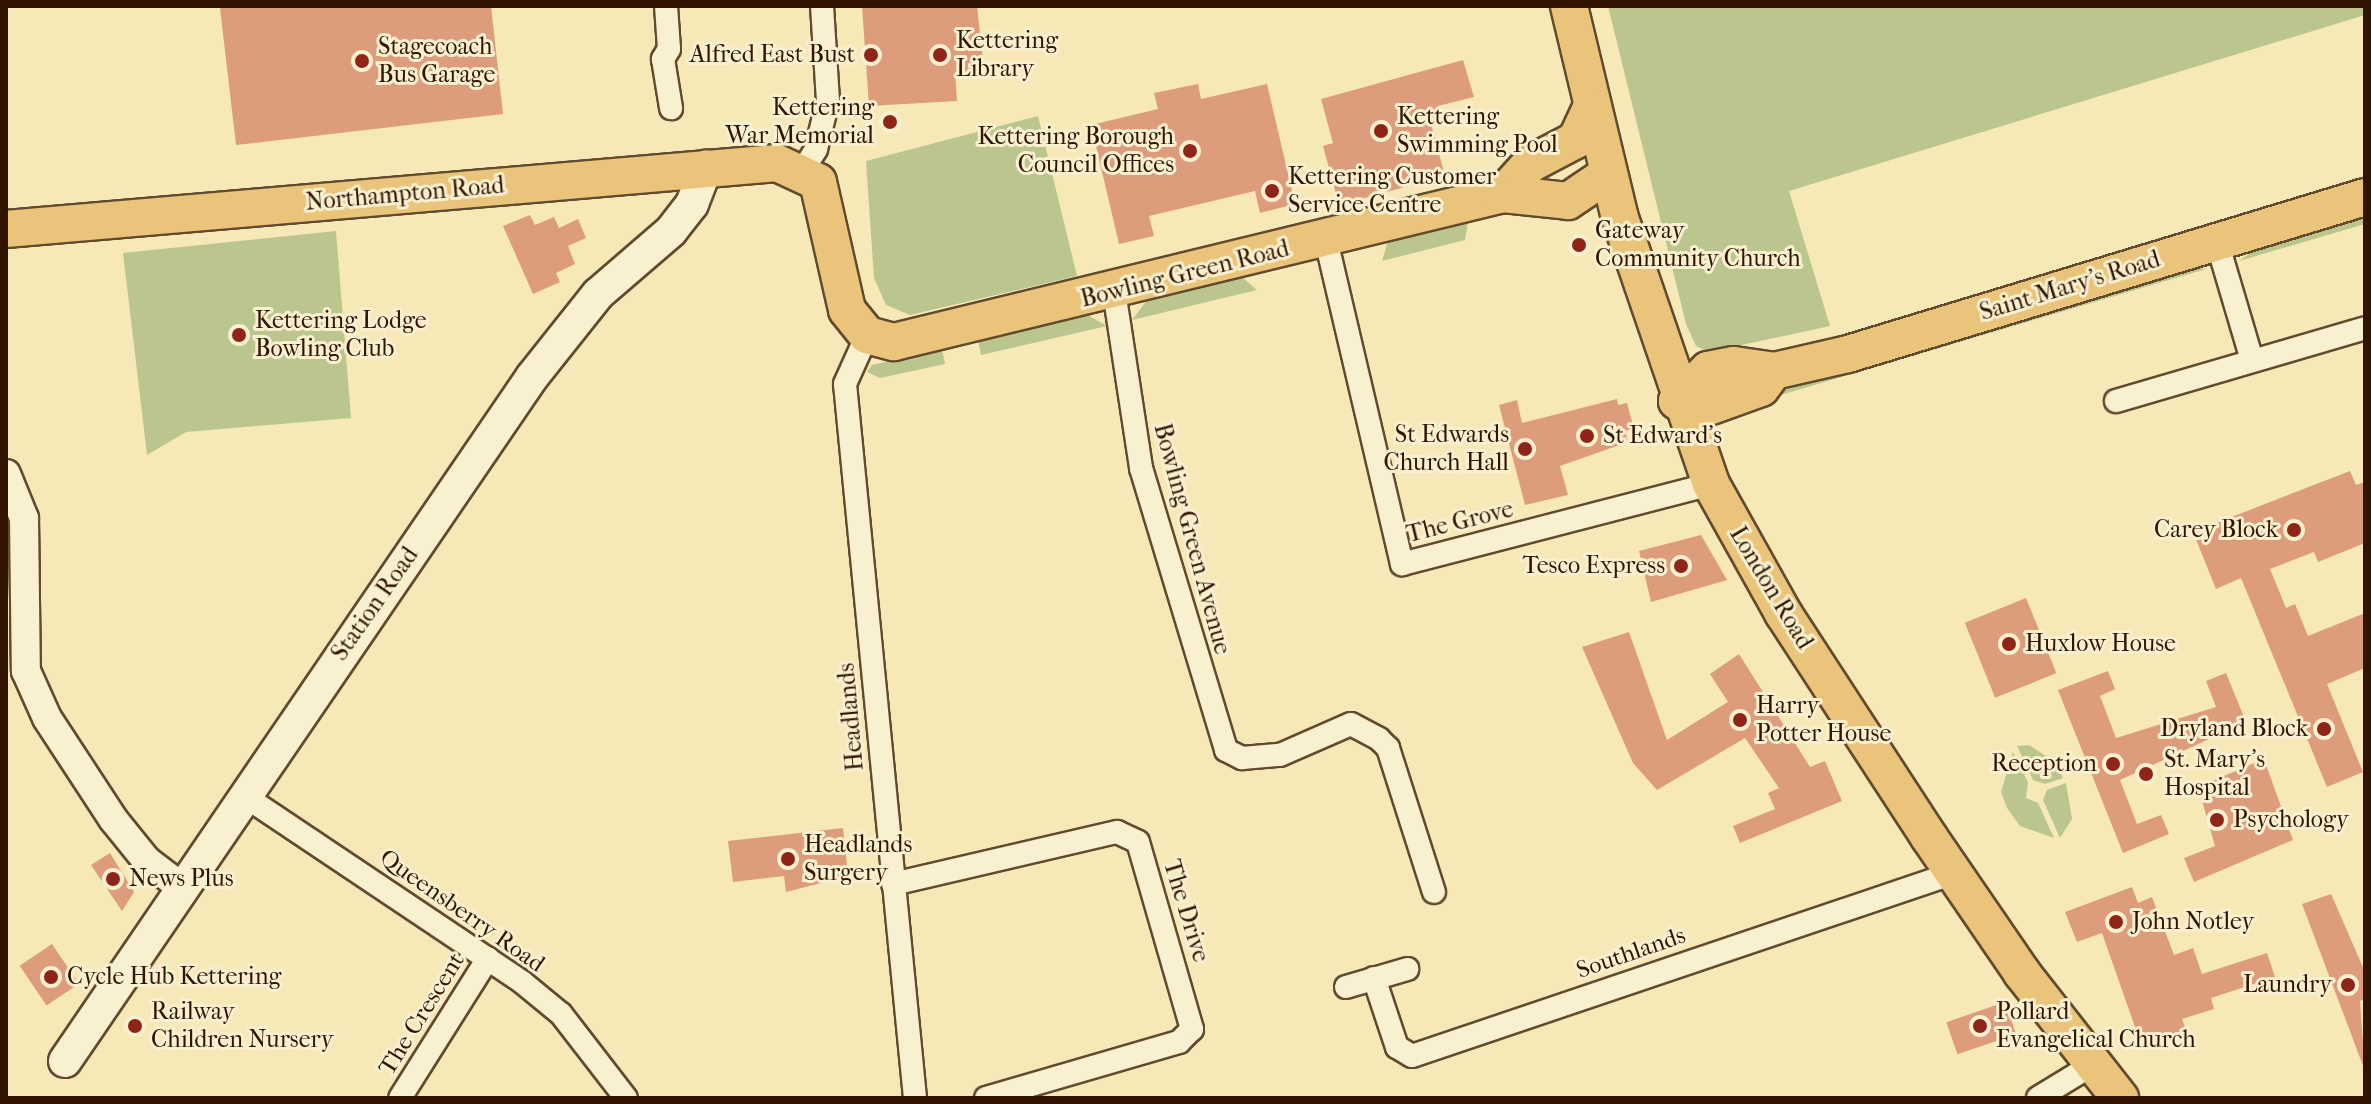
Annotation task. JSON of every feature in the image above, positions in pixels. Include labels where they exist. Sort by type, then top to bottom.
[{"type":"main road","name":"London Road","points":[[1569,6],[1591,108],[1623,229],[1677,401],[1711,484],[1783,613],[1954,873],[2092,1065],[2120,1098]]},
{"type":"main road","points":[[1508,187],[1530,164],[1576,140],[1591,108]]},
{"type":"main road","name":"Northampton Road","points":[[6,229],[759,162],[803,170]]},
{"type":"main road","name":"Station Road","points":[[65,1061],[180,886],[532,377],[598,294],[671,231],[692,204],[706,167]]},
{"type":"main road","points":[[803,170],[824,194],[847,310],[867,335]]},
{"type":"main road","name":"Bowling Green Road","points":[[867,335],[894,342],[918,338],[1326,240],[1553,172],[1608,174]]},
{"type":"main road","points":[[1608,174],[1568,201],[1623,229]]},
{"type":"main road","name":"Bowling Green Road","points":[[1508,187],[1568,201]]},
{"type":"main road","name":"Saint Mary's Road","points":[[1677,401],[1708,370],[1734,365],[1774,371],[2365,197]]},
{"type":"street","points":[[666,6],[669,49],[663,59],[671,108]]},
{"type":"street","points":[[803,170],[816,149],[828,101],[822,6]]},
{"type":"street","name":"The Grove","points":[[1326,240],[1402,564],[1711,484]]},
{"type":"street","points":[[2217,242],[2251,357]]},
{"type":"street","name":"Bowling Green Avenue","points":[[1114,291],[1141,468],[1226,750],[1242,758],[1280,755],[1351,724],[1379,739],[1388,748],[1434,892]]},
{"type":"street","points":[[2116,401],[2251,357],[2365,328]]},
{"type":"street","name":"Headlands","points":[[867,335],[845,384],[915,1098]]},
{"type":"street","points":[[6,474],[24,518],[26,671],[47,718],[113,819],[147,861],[180,886]]},
{"type":"street","name":"Queensberry Road","points":[[243,795],[488,958],[561,1014],[626,1098]]},
{"type":"street","name":"The Drive","points":[[893,884],[1117,832],[1138,842],[1192,1029],[1179,1042],[986,1098]]},
{"type":"street","name":"Southlands","points":[[1374,978],[1397,1047],[1412,1056],[1954,873]]},
{"type":"street","name":"The Crescent","points":[[400,1098],[488,958]]},
{"type":"street","points":[[1346,987],[1407,969]]},
{"type":"street","points":[[2038,1098],[2092,1065]]},
{"type":"green space","points":[[1608,6],[2365,6],[2365,15],[1789,191],[1830,326],[1709,352],[1696,346],[1686,324]]},
{"type":"green space","points":[[1038,116],[1077,276],[910,315],[886,305],[874,278],[866,161]]},
{"type":"green space","points":[[2365,216],[2365,224],[2239,261],[2257,248]]},
{"type":"green space","points":[[1468,222],[1465,240],[1382,261],[1388,241]]},
{"type":"green space","name":"Kettering Lodge Bowling Club","points":[[336,231],[351,418],[186,432],[147,455],[123,253]]},
{"type":"green space","points":[[2188,266],[2206,269],[1747,405],[1793,387]]},
{"type":"green space","points":[[1243,278],[1257,290],[1132,320],[1147,300]]},
{"type":"green space","points":[[1088,315],[1107,326],[981,355],[978,340]]},
{"type":"green space","points":[[942,349],[945,364],[880,378],[867,372],[872,365]]},
{"type":"green space","points":[[2029,745],[2054,761],[2063,778],[2045,784],[2033,780],[2017,746]]},
{"type":"green space","points":[[2013,752],[2028,782],[2026,798],[2038,803],[2054,838],[2020,826],[2007,808],[2001,792]]},
{"type":"green space","points":[[2066,783],[2072,819],[2060,838],[2043,800],[2047,790]]},
{"type":"building","name":"Stagecoach Bus Garage","points":[[491,6],[503,114],[236,145],[220,8]]},
{"type":"building","name":"Kettering Library","points":[[862,6],[977,6],[984,70],[955,72],[957,101],[869,106]]},
{"type":"building","name":"Kettering Swimming Pool","points":[[1463,60],[1474,97],[1438,106],[1441,117],[1430,120],[1445,176],[1339,205],[1323,146],[1333,143],[1321,99]]},
{"type":"building","name":"Kettering Borough Council Offices","points":[[1198,84],[1201,99],[1267,84],[1295,204],[1260,213],[1255,191],[1149,216],[1154,236],[1119,244],[1091,125],[1158,109],[1154,93]]},
{"type":"building","points":[[530,215],[535,225],[554,217],[559,228],[578,219],[586,238],[568,246],[575,264],[556,273],[560,282],[533,294],[503,226]]},
{"type":"building","points":[[1617,399],[1618,405],[1627,403],[1634,429],[1625,431],[1628,442],[1560,466],[1568,495],[1525,505],[1499,405],[1517,400],[1522,423]]},
{"type":"building","points":[[2350,471],[2356,485],[2365,482],[2365,543],[2318,562],[2314,552],[2270,569],[2286,608],[2295,604],[2308,636],[2365,613],[2365,668],[2327,684],[2363,772],[2327,787],[2241,578],[2216,589],[2193,532]]},
{"type":"building","name":"Tesco Express","points":[[1701,535],[1727,580],[1651,602],[1639,551]]},
{"type":"building","name":"Huxlow House","points":[[2026,598],[2056,673],[1995,698],[1965,623]]},
{"type":"building","name":"Harry Potter House","points":[[1629,632],[1667,740],[1728,702],[1710,674],[1739,654],[1810,767],[1825,761],[1842,801],[1740,843],[1733,826],[1775,809],[1768,793],[1779,788],[1745,738],[1657,790],[1633,763],[1582,647]]},
{"type":"building","name":"Reception","points":[[2108,671],[2115,689],[2100,696],[2116,738],[2216,707],[2206,681],[2226,673],[2246,722],[2120,780],[2137,824],[2161,815],[2169,834],[2123,853],[2058,690]]},
{"type":"building","name":"Psychology","points":[[2264,759],[2293,840],[2194,882],[2184,858],[2215,846],[2198,787]]},
{"type":"building","name":"Headlands Surgery","points":[[843,828],[848,876],[786,892],[784,876],[733,882],[728,841]]},
{"type":"building","name":"News Plus","points":[[110,853],[134,892],[122,911],[91,865]]},
{"type":"building","points":[[2132,887],[2138,903],[2152,897],[2174,955],[2193,948],[2202,974],[2267,953],[2275,977],[2211,998],[2214,1009],[2182,1019],[2186,1030],[2141,1044],[2102,933],[2077,942],[2065,912]]},
{"type":"building","name":"Laundry","points":[[2331,894],[2365,972],[2365,999],[2360,1001],[2365,1071],[2302,904]]},
{"type":"building","name":"Cycle Hub Kettering","points":[[52,944],[79,984],[47,1006],[20,966]]},
{"type":"building","name":"Pollard Evangelical Church","points":[[2005,1002],[2016,1034],[1957,1054],[1946,1022]]},
{"type":"place","name":"Alfred East Bust","points":[[871,55]]},
{"type":"place","name":"Kettering Library","points":[[940,55]]},
{"type":"place","name":"Stagecoach Bus Garage","points":[[362,61]]},
{"type":"place","name":"Kettering War Memorial","points":[[890,122]]},
{"type":"place","name":"Kettering Swimming Pool","points":[[1381,131]]},
{"type":"place","name":"Kettering Borough Council Offices","points":[[1190,151]]},
{"type":"place","name":"Kettering Customer Service Centre","points":[[1272,191]]},
{"type":"place","name":"Gateway Community Church","points":[[1579,245]]},
{"type":"place","name":"Kettering Lodge Bowling Club","points":[[239,335]]},
{"type":"place","name":"St Edward's","points":[[1587,436]]},
{"type":"place","name":"St Edwards Church Hall","points":[[1525,449]]},
{"type":"place","name":"Carey Block","points":[[2294,530]]},
{"type":"place","name":"Tesco Express","points":[[1681,566]]},
{"type":"place","name":"Huxlow House","points":[[2009,644]]},
{"type":"place","name":"Harry Potter House","points":[[1740,720]]},
{"type":"place","name":"Dryland Block","points":[[2324,729]]},
{"type":"place","name":"Reception","points":[[2113,764]]},
{"type":"place","name":"St. Mary's Hospital","points":[[2146,774]]},
{"type":"place","name":"Psychology","points":[[2217,820]]},
{"type":"place","name":"Headlands Surgery","points":[[788,859]]},
{"type":"place","name":"News Plus","points":[[113,879]]},
{"type":"place","name":"John Notley","points":[[2116,922]]},
{"type":"place","name":"Cycle Hub Kettering","points":[[51,977]]},
{"type":"place","name":"Laundry","points":[[2348,985]]},
{"type":"place","name":"Railway Children Nursery","points":[[135,1026]]},
{"type":"place","name":"Pollard Evangelical Church","points":[[1980,1026]]}]
